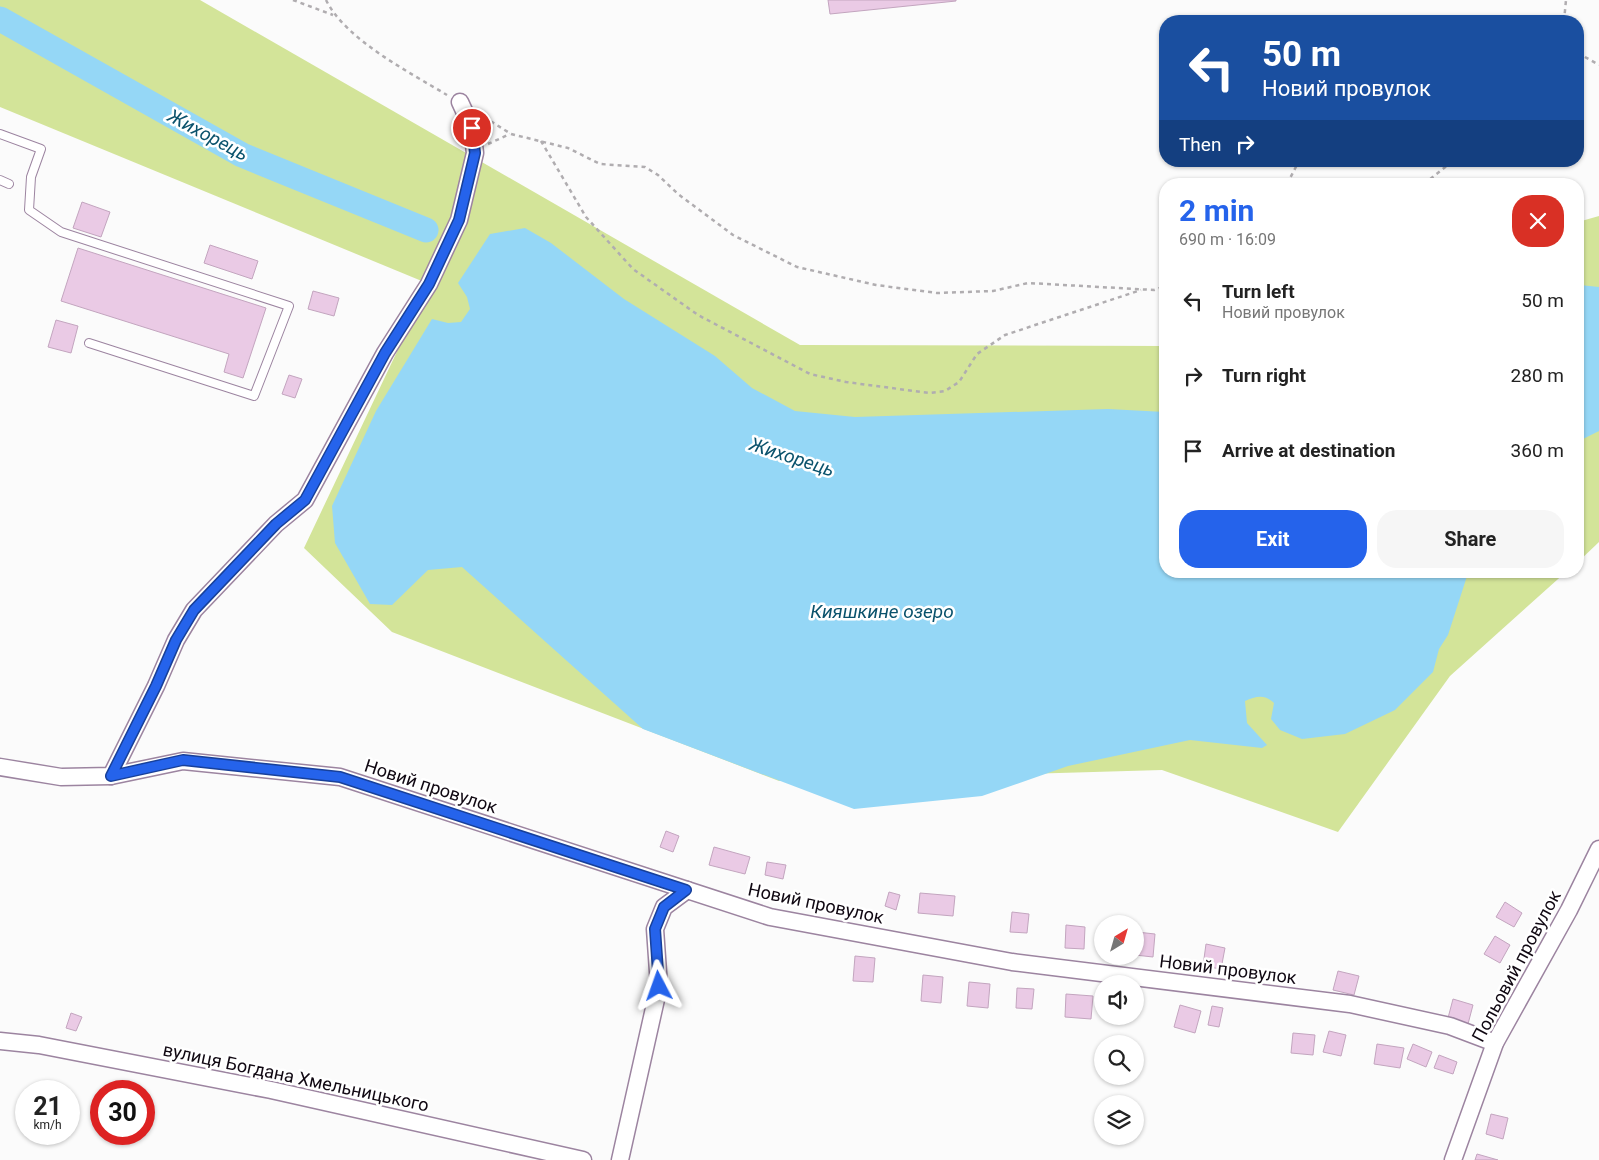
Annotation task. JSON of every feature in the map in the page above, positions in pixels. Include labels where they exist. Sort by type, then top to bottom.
[{"type":"street","points":[[111,776],[156,686],[176,640],[194,610],[276,524],[305,500],[385,353],[429,284],[459,220],[475,153],[472,128],[460,102]]},
{"type":"street","name":"Новий провулок","points":[[0,767],[61,777],[111,776],[183,760],[340,777],[770,917],[1012,962],[1350,1004],[1450,1026],[1495,1043]]},
{"type":"street","name":"Польовий провулок","points":[[1453,1160],[1495,1043],[1569,910],[1599,849]]},
{"type":"street","points":[[620,1160],[659,986],[655,929],[664,907],[686,890]]},
{"type":"street","name":"вулиця Богдана Хмельницького","points":[[0,1040],[39,1045],[271,1090],[583,1160]]},
{"type":"lane","points":[[0,134],[41,149],[31,177],[30,210],[61,232],[289,306],[254,396],[89,343]]},
{"type":"lane","points":[[0,180],[9,184]]},
{"type":"path","points":[[293,0],[334,15],[383,56],[460,102]]},
{"type":"path","points":[[326,0],[334,15]]},
{"type":"path","points":[[1565,15],[1566,0]]},
{"type":"path","points":[[1584,56],[1599,65]]},
{"type":"path","points":[[482,116],[511,134],[540,139],[568,148],[600,164],[645,167],[658,175],[678,194],[733,235],[797,267],[876,286],[937,293],[992,291],[1028,283],[1154,290],[1159,288]]},
{"type":"path","points":[[475,153],[491,142],[511,134]]},
{"type":"path","points":[[540,139],[586,217],[633,269],[698,315],[810,374],[846,382],[929,393],[945,391],[958,382],[977,354],[1005,335],[1143,289]]},
{"type":"path","points":[[1432,178],[1445,167]]},
{"type":"green space","name":"Кияшкине озеро","points":[[0,0],[200,0],[800,345],[1159,346],[1159,578],[1559,578],[1450,676],[1338,832],[1162,770],[779,781],[392,632],[304,548],[429,284],[0,107]]},
{"type":"green space","points":[[1599,216],[1599,542],[1584,556],[1584,220]]},
{"type":"water","name":"Кияшкине озеро","points":[[525,228],[551,243],[624,299],[715,356],[752,388],[795,411],[855,417],[1108,409],[1159,412],[1159,578],[1466,578],[1448,635],[1439,649],[1433,672],[1395,710],[1345,734],[1302,739],[1280,730],[1271,719],[1274,703],[1267,698],[1257,697],[1245,701],[1247,723],[1267,745],[1262,748],[1190,740],[1068,766],[982,796],[854,809],[643,729],[462,567],[428,570],[392,605],[370,604],[335,543],[332,506],[376,411],[432,319],[448,323],[461,322],[470,309],[467,297],[458,283],[490,234]]},
{"type":"water","points":[[1584,285],[1599,287],[1599,431],[1584,438]]},
{"type":"building","points":[[828,0],[956,0],[956,1],[830,14]]},
{"type":"building","points":[[82,202],[110,212],[101,237],[73,228]]},
{"type":"building","points":[[210,245],[258,261],[252,279],[204,263]]},
{"type":"building","points":[[78,248],[266,308],[243,378],[224,372],[229,354],[61,301]]},
{"type":"building","points":[[313,291],[339,298],[334,316],[308,309]]},
{"type":"building","points":[[56,320],[78,326],[71,353],[48,347]]},
{"type":"building","points":[[289,375],[302,379],[295,398],[282,394]]},
{"type":"building","points":[[666,831],[679,836],[673,852],[660,847]]},
{"type":"building","points":[[714,847],[750,857],[745,874],[709,865]]},
{"type":"building","points":[[767,862],[786,865],[783,879],[765,875]]},
{"type":"building","points":[[889,892],[900,895],[896,910],[885,906]]},
{"type":"building","points":[[920,893],[955,896],[953,916],[918,913]]},
{"type":"building","points":[[1505,902],[1522,913],[1514,927],[1496,917]]},
{"type":"building","points":[[1012,912],[1029,914],[1027,933],[1010,932]]},
{"type":"building","points":[[1066,925],[1085,927],[1084,949],[1065,948]]},
{"type":"building","points":[[1144,933],[1155,934],[1153,957],[1144,956]]},
{"type":"building","points":[[1495,936],[1510,945],[1500,963],[1484,954]]},
{"type":"building","points":[[1206,944],[1225,948],[1221,969],[1203,966]]},
{"type":"building","points":[[855,956],[875,958],[873,982],[853,981]]},
{"type":"building","points":[[1338,971],[1359,976],[1354,995],[1333,990]]},
{"type":"building","points":[[923,975],[943,977],[941,1003],[921,1001]]},
{"type":"building","points":[[969,982],[990,984],[988,1008],[967,1006]]},
{"type":"building","points":[[1017,988],[1034,989],[1032,1009],[1016,1008]]},
{"type":"building","points":[[1066,994],[1093,996],[1091,1019],[1065,1017]]},
{"type":"building","points":[[1453,999],[1473,1005],[1468,1024],[1448,1018]]},
{"type":"building","points":[[1180,1005],[1201,1011],[1195,1033],[1174,1027]]},
{"type":"building","points":[[1212,1006],[1223,1008],[1219,1027],[1208,1025]]},
{"type":"building","points":[[71,1013],[82,1017],[76,1031],[66,1028]]},
{"type":"building","points":[[1329,1031],[1346,1035],[1341,1056],[1323,1052]]},
{"type":"building","points":[[1293,1033],[1315,1035],[1313,1055],[1291,1053]]},
{"type":"building","points":[[1377,1044],[1404,1048],[1400,1068],[1374,1064]]},
{"type":"building","points":[[1413,1044],[1432,1052],[1426,1067],[1407,1059]]},
{"type":"building","points":[[1439,1055],[1457,1062],[1453,1074],[1434,1068]]},
{"type":"building","points":[[1491,1114],[1508,1118],[1503,1139],[1486,1134]]},
{"type":"building","points":[[1477,1154],[1498,1160],[1475,1160]]},
{"type":"waterway","name":"Жихорець","points":[[0,19],[242,155],[426,230]]},
{"type":"route","points":[[472,128],[475,153],[459,220],[429,284],[385,353],[339,441],[305,500],[276,524],[194,610],[176,640],[156,686],[111,776],[183,760],[340,777],[686,890],[664,907],[655,929],[659,986]]}]
